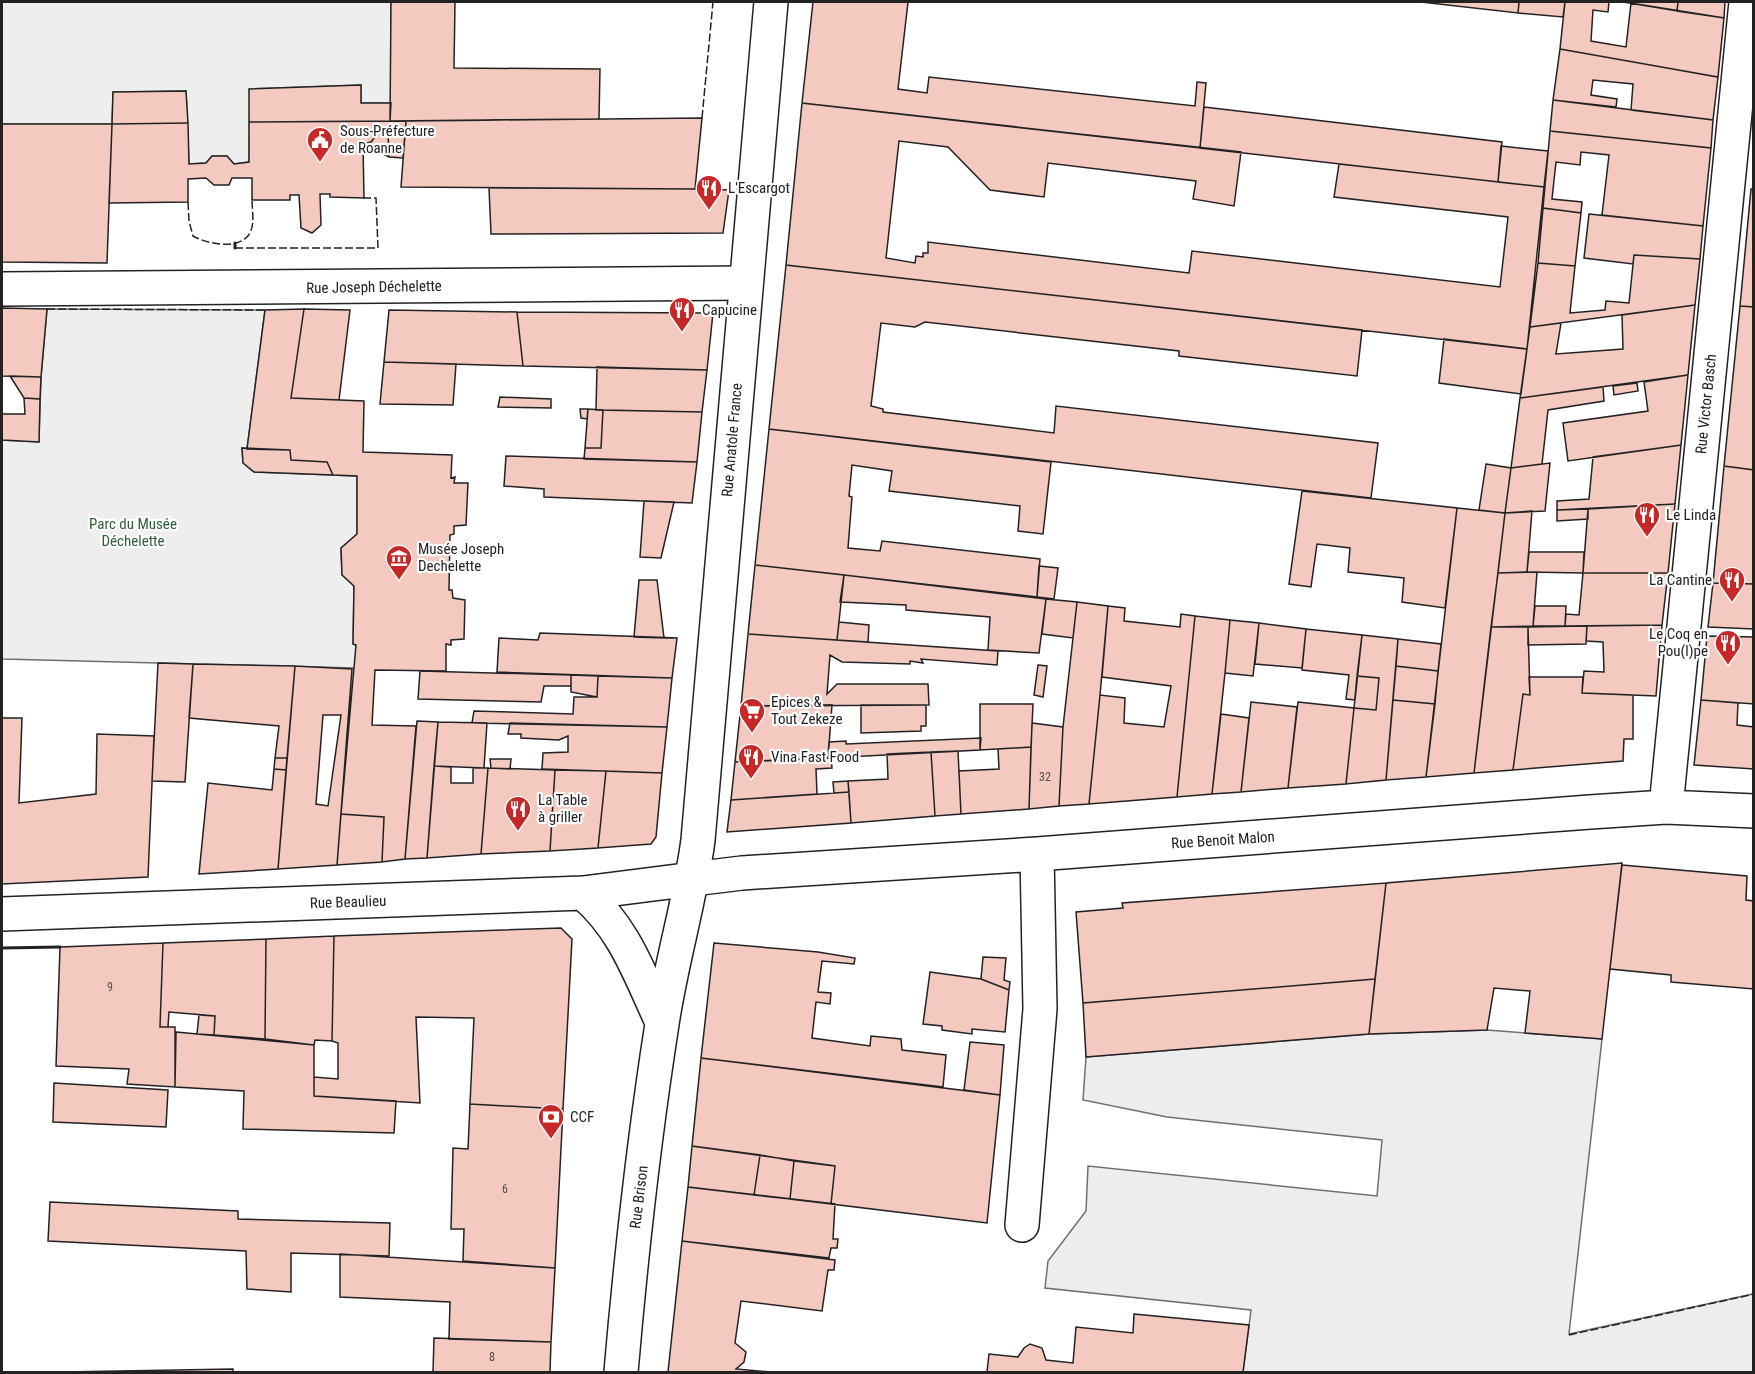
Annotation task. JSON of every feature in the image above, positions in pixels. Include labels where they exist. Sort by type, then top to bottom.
[{"type":"street","name":"Rue Anatole France","points":[[693,879],[771,2]]},
{"type":"street","name":"Rue Victor Basch","points":[[1665,807],[1746,2]]},
{"type":"street","name":"Rue Joseph Déchelette","points":[[2,289],[746,283]]},
{"type":"street","name":"Rue Benoit Malon","points":[[693,879],[742,873],[1037,854],[1665,807],[1754,811]]},
{"type":"street","points":[[1022,1225],[1040,1010],[1037,854]]},
{"type":"street","name":"Rue Beaulieu","points":[[2,914],[583,893],[693,879]]},
{"type":"street","name":"Rue Brison","points":[[621,1372],[631,1258],[662,1022],[693,879]]},
{"type":"street","points":[[583,893],[602,908],[622,936],[662,1022]]},
{"type":"green space","points":[[2,2],[391,2],[391,103],[361,103],[361,85],[250,89],[249,162],[234,164],[227,156],[212,156],[206,163],[189,164],[186,91],[113,92],[112,124],[2,124]]},
{"type":"green space","name":"Parc du Musée Déchelette","points":[[47,309],[265,310],[247,449],[242,448],[243,463],[254,472],[357,476],[357,534],[341,548],[342,575],[354,586],[353,644],[356,645],[356,668],[2,659],[2,440],[39,442],[41,377]]},
{"type":"shaded area","points":[[1487,1030],[1602,1039],[1569,1334],[1753,1294],[1753,1372],[1243,1372],[1251,1310],[1045,1288],[1048,1261],[1086,1211],[1088,1166],[1377,1196],[1382,1140],[1167,1117],[1083,1100],[1086,1057],[1369,1034]]},
{"type":"building","points":[[391,2],[455,2],[454,68],[600,69],[599,119],[390,121]]},
{"type":"building","points":[[813,2],[908,2],[898,89],[927,93],[929,77],[1195,106],[1197,82],[1206,83],[1200,148],[802,103]]},
{"type":"building","points":[[1421,2],[1519,2],[1518,13]]},
{"type":"building","points":[[1519,2],[1565,2],[1563,17],[1518,13]]},
{"type":"building","points":[[1565,2],[1609,2],[1608,12],[1593,10],[1591,41],[1626,47],[1631,3],[1724,18],[1718,77],[1560,49]]},
{"type":"building","points":[[1623,2],[1678,2],[1677,11]]},
{"type":"building","points":[[1678,2],[1725,2],[1724,18],[1677,11]]},
{"type":"building","points":[[1560,49],[1718,77],[1713,120],[1631,110],[1633,84],[1593,80],[1591,95],[1617,99],[1616,107],[1553,100]]},
{"type":"building","points":[[361,85],[361,103],[391,103],[390,121],[249,122],[249,89]]},
{"type":"building","points":[[186,91],[188,123],[112,124],[113,92]]},
{"type":"building","points":[[1553,100],[1713,120],[1711,148],[1550,131]]},
{"type":"building","points":[[802,103],[1241,152],[1234,206],[1193,199],[1196,181],[1048,163],[1044,197],[990,190],[948,147],[899,141],[886,258],[915,263],[916,256],[923,257],[923,253],[928,253],[928,242],[1189,273],[1192,251],[1500,287],[1508,217],[1334,197],[1339,164],[1544,187],[1527,349],[786,265]]},
{"type":"building","points":[[1204,107],[1502,142],[1498,182],[1200,148]]},
{"type":"building","points":[[702,118],[695,189],[401,187],[406,121]]},
{"type":"building","points":[[406,121],[403,158],[389,157],[388,132],[378,133],[371,142],[363,144],[364,198],[330,197],[330,194],[320,194],[321,225],[312,233],[301,228],[299,195],[290,195],[290,200],[252,200],[252,178],[232,178],[229,185],[214,185],[206,178],[188,179],[188,202],[109,203],[112,124],[188,123],[189,164],[206,163],[212,156],[227,156],[234,164],[249,162],[249,122]]},
{"type":"building","points":[[2,124],[112,124],[107,263],[2,262]]},
{"type":"building","points":[[1550,131],[1711,148],[1703,226],[1602,215],[1609,155],[1581,152],[1580,165],[1556,162],[1552,199],[1582,202],[1581,213],[1543,208]]},
{"type":"building","points":[[388,132],[389,157],[363,144],[371,142],[378,133]]},
{"type":"building","points":[[1501,146],[1548,151],[1544,187],[1498,182]]},
{"type":"building","points":[[489,188],[729,190],[723,233],[491,234]]},
{"type":"building","points":[[1751,189],[1754,190],[1754,307],[1740,306]]},
{"type":"building","points":[[1543,208],[1581,213],[1575,266],[1538,263]]},
{"type":"building","points":[[1589,214],[1703,226],[1700,259],[1634,255],[1633,264],[1584,258]]},
{"type":"building","points":[[1634,255],[1700,259],[1695,305],[1530,327],[1538,263],[1575,266],[1570,313],[1605,310],[1606,301],[1629,303]]},
{"type":"building","points":[[786,265],[1362,330],[1357,376],[1179,356],[1179,351],[925,322],[915,327],[881,323],[871,406],[883,409],[883,412],[1054,433],[1056,406],[1378,443],[1371,498],[769,429]]},
{"type":"building","points":[[1695,305],[1688,375],[1520,398],[1530,327],[1561,323],[1556,354],[1623,349],[1622,315]]},
{"type":"building","points":[[1740,306],[1754,307],[1754,470],[1724,466]]},
{"type":"building","points":[[2,308],[47,309],[41,377],[2,376]]},
{"type":"building","points":[[304,309],[350,310],[339,400],[291,398]]},
{"type":"building","name":"Musée Joseph Dechelette","points":[[304,309],[291,398],[364,401],[363,452],[452,455],[451,478],[455,477],[454,483],[468,483],[466,525],[454,526],[454,534],[450,535],[449,590],[452,590],[453,598],[465,600],[464,639],[451,640],[451,645],[446,644],[446,671],[375,670],[372,725],[416,726],[405,859],[382,862],[384,817],[341,814],[356,645],[353,644],[354,586],[342,575],[341,548],[357,534],[357,476],[333,475],[327,462],[291,460],[290,450],[247,449],[265,310]]},
{"type":"building","points":[[389,310],[517,312],[523,366],[384,362]]},
{"type":"building","points":[[517,312],[713,313],[707,370],[523,366]]},
{"type":"building","points":[[1444,339],[1527,349],[1521,394],[1439,383]]},
{"type":"building","points":[[384,362],[456,364],[453,405],[380,404]]},
{"type":"building","points":[[597,367],[707,370],[702,412],[596,410]]},
{"type":"building","points":[[1688,375],[1681,445],[1568,461],[1563,423],[1648,411],[1644,382]]},
{"type":"building","points":[[10,376],[41,377],[40,399],[24,398]]},
{"type":"building","points":[[1637,383],[1638,391],[1614,395],[1613,386]]},
{"type":"building","points":[[1603,387],[1604,401],[1548,410],[1542,464],[1511,468],[1520,398]]},
{"type":"building","points":[[500,397],[551,399],[551,408],[498,407]]},
{"type":"building","points":[[24,398],[40,399],[39,442],[2,440],[2,414],[25,414]]},
{"type":"building","points":[[580,409],[588,409],[587,419],[581,418]]},
{"type":"building","points":[[588,409],[603,410],[601,448],[585,448]]},
{"type":"building","points":[[603,410],[702,412],[697,462],[584,459],[585,448],[601,448]]},
{"type":"building","points":[[769,429],[1051,462],[1043,534],[1018,531],[1020,506],[889,491],[892,471],[852,465],[848,548],[880,551],[882,541],[1040,559],[1037,597],[755,565]]},
{"type":"building","points":[[1681,445],[1675,504],[1557,510],[1557,501],[1589,499],[1593,457]]},
{"type":"building","points":[[242,448],[290,450],[291,460],[327,462],[333,475],[254,472],[243,463]]},
{"type":"building","points":[[506,456],[697,462],[692,503],[544,497],[544,489],[504,486]]},
{"type":"building","points":[[1550,463],[1545,511],[1505,513],[1511,468]]},
{"type":"building","points":[[1486,464],[1511,468],[1505,513],[1479,510]]},
{"type":"building","points":[[1724,466],[1754,470],[1754,584],[1713,583]]},
{"type":"building","points":[[1302,491],[1457,508],[1445,608],[1402,602],[1404,578],[1348,572],[1350,548],[1317,544],[1311,587],[1289,584]]},
{"type":"building","points":[[644,501],[674,502],[661,558],[640,557]]},
{"type":"building","points":[[1675,504],[1668,573],[1583,573],[1588,509]]},
{"type":"building","points":[[1457,508],[1505,513],[1474,773],[1426,777]]},
{"type":"building","points":[[1588,509],[1588,519],[1557,521],[1557,510]]},
{"type":"building","points":[[1532,511],[1527,572],[1498,573],[1505,513]]},
{"type":"building","points":[[1529,552],[1584,552],[1583,573],[1527,572]]},
{"type":"building","points":[[755,565],[844,575],[837,640],[748,634]]},
{"type":"building","points":[[1039,566],[1058,568],[1054,599],[1037,597]]},
{"type":"building","points":[[1537,572],[1533,626],[1491,627],[1498,573]]},
{"type":"building","points":[[1583,573],[1668,573],[1662,625],[1565,626],[1566,614],[1579,615]]},
{"type":"building","points":[[844,575],[1046,599],[1039,653],[988,650],[990,617],[906,610],[906,605],[840,602]]},
{"type":"building","points":[[639,580],[657,580],[664,638],[634,637]]},
{"type":"building","points":[[1713,583],[1754,584],[1754,629],[1708,627]]},
{"type":"building","points":[[1046,599],[1077,602],[1073,638],[1042,634]]},
{"type":"building","points":[[1077,602],[1108,606],[1089,804],[1059,806],[1063,727]]},
{"type":"building","points":[[1108,606],[1125,608],[1124,621],[1180,627],[1181,614],[1195,616],[1177,797],[1089,804],[1100,695],[1125,698],[1124,723],[1164,727],[1171,686],[1102,677]]},
{"type":"building","points":[[1535,606],[1566,606],[1565,626],[1533,626]]},
{"type":"building","points":[[1195,616],[1230,620],[1225,673],[1212,794],[1177,797]]},
{"type":"building","points":[[1230,620],[1259,623],[1253,676],[1225,673]]},
{"type":"building","points":[[839,622],[869,625],[868,642],[837,640]]},
{"type":"building","points":[[1259,623],[1306,629],[1302,668],[1255,664]]},
{"type":"building","points":[[1662,625],[1656,696],[1582,693],[1584,671],[1604,672],[1603,642],[1586,641],[1587,626]]},
{"type":"building","points":[[1587,626],[1586,644],[1528,645],[1528,627]]},
{"type":"building","points":[[1491,627],[1528,627],[1530,695],[1523,694],[1513,770],[1474,773]]},
{"type":"building","points":[[1306,629],[1362,635],[1355,700],[1346,699],[1349,675],[1302,670]]},
{"type":"building","points":[[540,633],[677,638],[672,678],[497,672],[499,638],[538,640]]},
{"type":"building","points":[[748,634],[998,651],[997,665],[921,659],[923,663],[910,661],[910,664],[842,662],[830,655],[827,694],[837,684],[928,684],[929,705],[741,706]]},
{"type":"building","points":[[1362,635],[1398,639],[1386,780],[1346,784],[1354,708],[1376,710],[1379,678],[1357,676]]},
{"type":"building","points":[[1707,636],[1754,637],[1754,704],[1701,700]]},
{"type":"building","points":[[1398,639],[1441,644],[1438,671],[1396,666]]},
{"type":"building","points":[[158,663],[193,664],[185,782],[152,781]]},
{"type":"building","points":[[193,664],[295,666],[287,758],[275,758],[279,726],[189,718]]},
{"type":"building","points":[[1038,665],[1047,666],[1043,697],[1034,695]]},
{"type":"building","points":[[295,666],[352,669],[337,865],[278,869]],"holes":[[[323,715],[341,715],[328,806],[316,804]]]},
{"type":"building","points":[[1396,666],[1438,671],[1435,704],[1393,700]]},
{"type":"building","points":[[420,671],[571,675],[571,686],[544,686],[541,702],[418,699]]},
{"type":"building","points":[[571,675],[598,676],[597,697],[571,692]]},
{"type":"building","points":[[598,676],[672,678],[667,727],[472,723],[474,711],[573,714],[574,697],[597,697]]},
{"type":"building","points":[[1357,676],[1379,678],[1376,710],[1354,708]]},
{"type":"building","points":[[1529,677],[1583,677],[1582,693],[1633,695],[1633,739],[1624,739],[1623,761],[1513,770],[1523,694],[1530,695]]},
{"type":"building","points":[[1393,700],[1435,704],[1426,777],[1386,780]]},
{"type":"building","points":[[1701,700],[1738,703],[1737,725],[1754,727],[1754,769],[1694,765]]},
{"type":"building","points":[[1251,702],[1297,707],[1288,788],[1241,792]]},
{"type":"building","points":[[1298,702],[1354,708],[1346,784],[1288,788]]},
{"type":"building","points":[[980,704],[1033,704],[1031,747],[980,750]]},
{"type":"building","points":[[832,705],[828,758],[735,762],[741,706]]},
{"type":"building","points":[[861,705],[926,705],[926,726],[921,726],[921,731],[861,733]]},
{"type":"building","points":[[1221,714],[1249,718],[1241,792],[1212,794]]},
{"type":"building","points":[[2,718],[22,718],[19,803],[96,794],[97,734],[154,736],[148,877],[2,884]]},
{"type":"building","points":[[417,721],[438,722],[427,858],[405,859]]},
{"type":"building","points":[[438,722],[487,723],[484,768],[434,766]]},
{"type":"building","points":[[510,723],[667,727],[662,773],[542,769],[543,753],[568,752],[568,736],[559,740],[521,738],[521,734],[508,734]]},
{"type":"building","points":[[1032,723],[1063,727],[1059,806],[1029,809]]},
{"type":"building","points":[[981,738],[980,750],[828,758],[829,742],[846,741],[846,744]]},
{"type":"building","points":[[1031,747],[1029,809],[961,814],[959,771],[999,769],[998,749]]},
{"type":"building","points":[[958,751],[961,814],[935,816],[931,752]]},
{"type":"building","points":[[931,752],[935,816],[851,823],[848,781],[888,779],[887,754]]},
{"type":"building","points":[[275,758],[287,758],[286,770],[274,769]]},
{"type":"building","points":[[831,758],[832,768],[816,769],[817,794],[731,800],[735,762]]},
{"type":"building","points":[[490,759],[511,759],[510,769],[491,768]]},
{"type":"building","points":[[434,766],[451,767],[451,783],[473,783],[473,768],[488,768],[481,854],[427,858]]},
{"type":"building","points":[[488,768],[555,770],[550,851],[481,854]]},
{"type":"building","points":[[274,769],[286,770],[278,869],[199,874],[208,783],[272,790]]},
{"type":"building","points":[[555,770],[606,771],[598,848],[550,851]]},
{"type":"building","points":[[606,771],[662,773],[656,837],[651,844],[598,848]]},
{"type":"building","points":[[848,781],[849,792],[834,793],[833,782]]},
{"type":"building","points":[[849,792],[851,823],[727,832],[731,800]]},
{"type":"building","points":[[341,814],[384,817],[382,862],[337,865]]},
{"type":"building","points":[[1622,863],[1602,1039],[1525,1033],[1530,991],[1494,988],[1487,1030],[1369,1034],[1386,883]]},
{"type":"building","points":[[1622,865],[1747,876],[1746,900],[1754,901],[1754,989],[1671,982],[1671,975],[1610,969]]},
{"type":"building","points":[[1386,883],[1375,979],[1083,1003],[1076,912],[1123,908],[1122,903]]},
{"type":"building","points":[[561,928],[572,939],[563,1109],[470,1104],[474,1018],[416,1017],[420,1103],[314,1096],[314,1077],[338,1079],[338,1043],[332,1041],[334,936]]},
{"type":"building","points":[[334,936],[332,1041],[315,1040],[314,1045],[265,1039],[266,939]]},
{"type":"building","points":[[266,939],[265,1039],[214,1035],[215,1016],[169,1012],[168,1027],[160,1027],[163,943]]},
{"type":"building","points":[[163,943],[160,1027],[175,1027],[175,1087],[127,1084],[129,1069],[56,1066],[60,947]]},
{"type":"building","points":[[714,943],[818,952],[855,958],[854,964],[822,961],[818,992],[831,993],[830,1004],[816,1002],[812,1038],[870,1046],[871,1036],[901,1039],[902,1050],[946,1055],[943,1087],[701,1058]]},
{"type":"building","points":[[983,957],[1006,958],[1004,980],[1010,982],[1009,990],[981,979]]},
{"type":"building","points":[[930,972],[981,979],[1009,990],[1005,1032],[972,1029],[972,1034],[942,1030],[942,1026],[923,1024]]},
{"type":"building","points":[[1375,979],[1369,1034],[1086,1057],[1083,1003]]},
{"type":"building","points":[[199,1015],[215,1016],[214,1035],[197,1034]]},
{"type":"building","points":[[176,1032],[314,1045],[314,1096],[396,1101],[394,1133],[243,1129],[244,1091],[175,1087]]},
{"type":"building","points":[[970,1042],[1004,1045],[1000,1095],[964,1090]]},
{"type":"building","points":[[701,1058],[1000,1095],[987,1223],[831,1204],[835,1166],[692,1146]]},
{"type":"building","points":[[54,1083],[168,1090],[166,1127],[53,1122]]},
{"type":"building","points":[[470,1104],[563,1109],[555,1268],[463,1261],[464,1229],[451,1229],[453,1148],[468,1149]]},
{"type":"building","points":[[692,1146],[760,1155],[754,1195],[688,1187]]},
{"type":"building","points":[[760,1155],[794,1161],[790,1199],[754,1195]]},
{"type":"building","points":[[794,1161],[835,1166],[831,1204],[790,1199]]},
{"type":"building","points":[[688,1187],[835,1204],[833,1239],[838,1239],[837,1248],[831,1248],[829,1258],[682,1241]]},
{"type":"building","points":[[50,1202],[238,1211],[238,1219],[390,1223],[389,1256],[291,1253],[291,1292],[247,1289],[246,1251],[48,1241]]},
{"type":"building","points":[[682,1241],[835,1260],[834,1270],[828,1270],[822,1311],[741,1301],[735,1343],[746,1352],[744,1362],[736,1369],[771,1372],[668,1372]]},
{"type":"building","points":[[340,1254],[555,1268],[551,1342],[449,1339],[450,1302],[340,1297]]},
{"type":"building","points":[[1134,1314],[1249,1325],[1243,1372],[987,1372],[989,1354],[1018,1357],[1030,1344],[1042,1348],[1046,1360],[1073,1363],[1076,1327],[1133,1333]]},
{"type":"building","points":[[434,1338],[551,1342],[550,1372],[433,1372]]},
{"type":"building","points":[[233,1369],[233,1372],[62,1372]]},
{"type":"fence","points":[[702,118],[713,2]]},
{"type":"fence","points":[[235,248],[378,248],[376,198],[364,198]]},
{"type":"fence","points":[[188,202],[193,236],[215,243],[231,244],[245,239],[252,229],[252,200]]},
{"type":"fence","points":[[47,309],[265,310]]},
{"type":"fence","points":[[1569,1335],[1754,1294]]},
{"type":"wall","points":[[235,243],[235,248]]},
{"type":"wall","points":[[2,948],[60,947]]},
{"type":"place","name":"Sous-Préfecture de Roanne","points":[[320,163]]},
{"type":"place","name":"L'Escargot","points":[[709,211]]},
{"type":"place","name":"Capucine","points":[[682,333]]},
{"type":"place","name":"Le Linda","points":[[1647,538]]},
{"type":"place","name":"Musée Joseph Dechelette","points":[[399,581]]},
{"type":"place","name":"La Cantine","points":[[1732,603]]},
{"type":"place","name":"Le Coq en Pou(l)pe","points":[[1728,666]]},
{"type":"place","name":"Epices & Tout Zekeze","points":[[752,734]]},
{"type":"place","name":"Vina Fast Food","points":[[751,780]]},
{"type":"place","name":"La Table à griller","points":[[518,832]]},
{"type":"place","name":"CCF","points":[[551,1140]]}]
